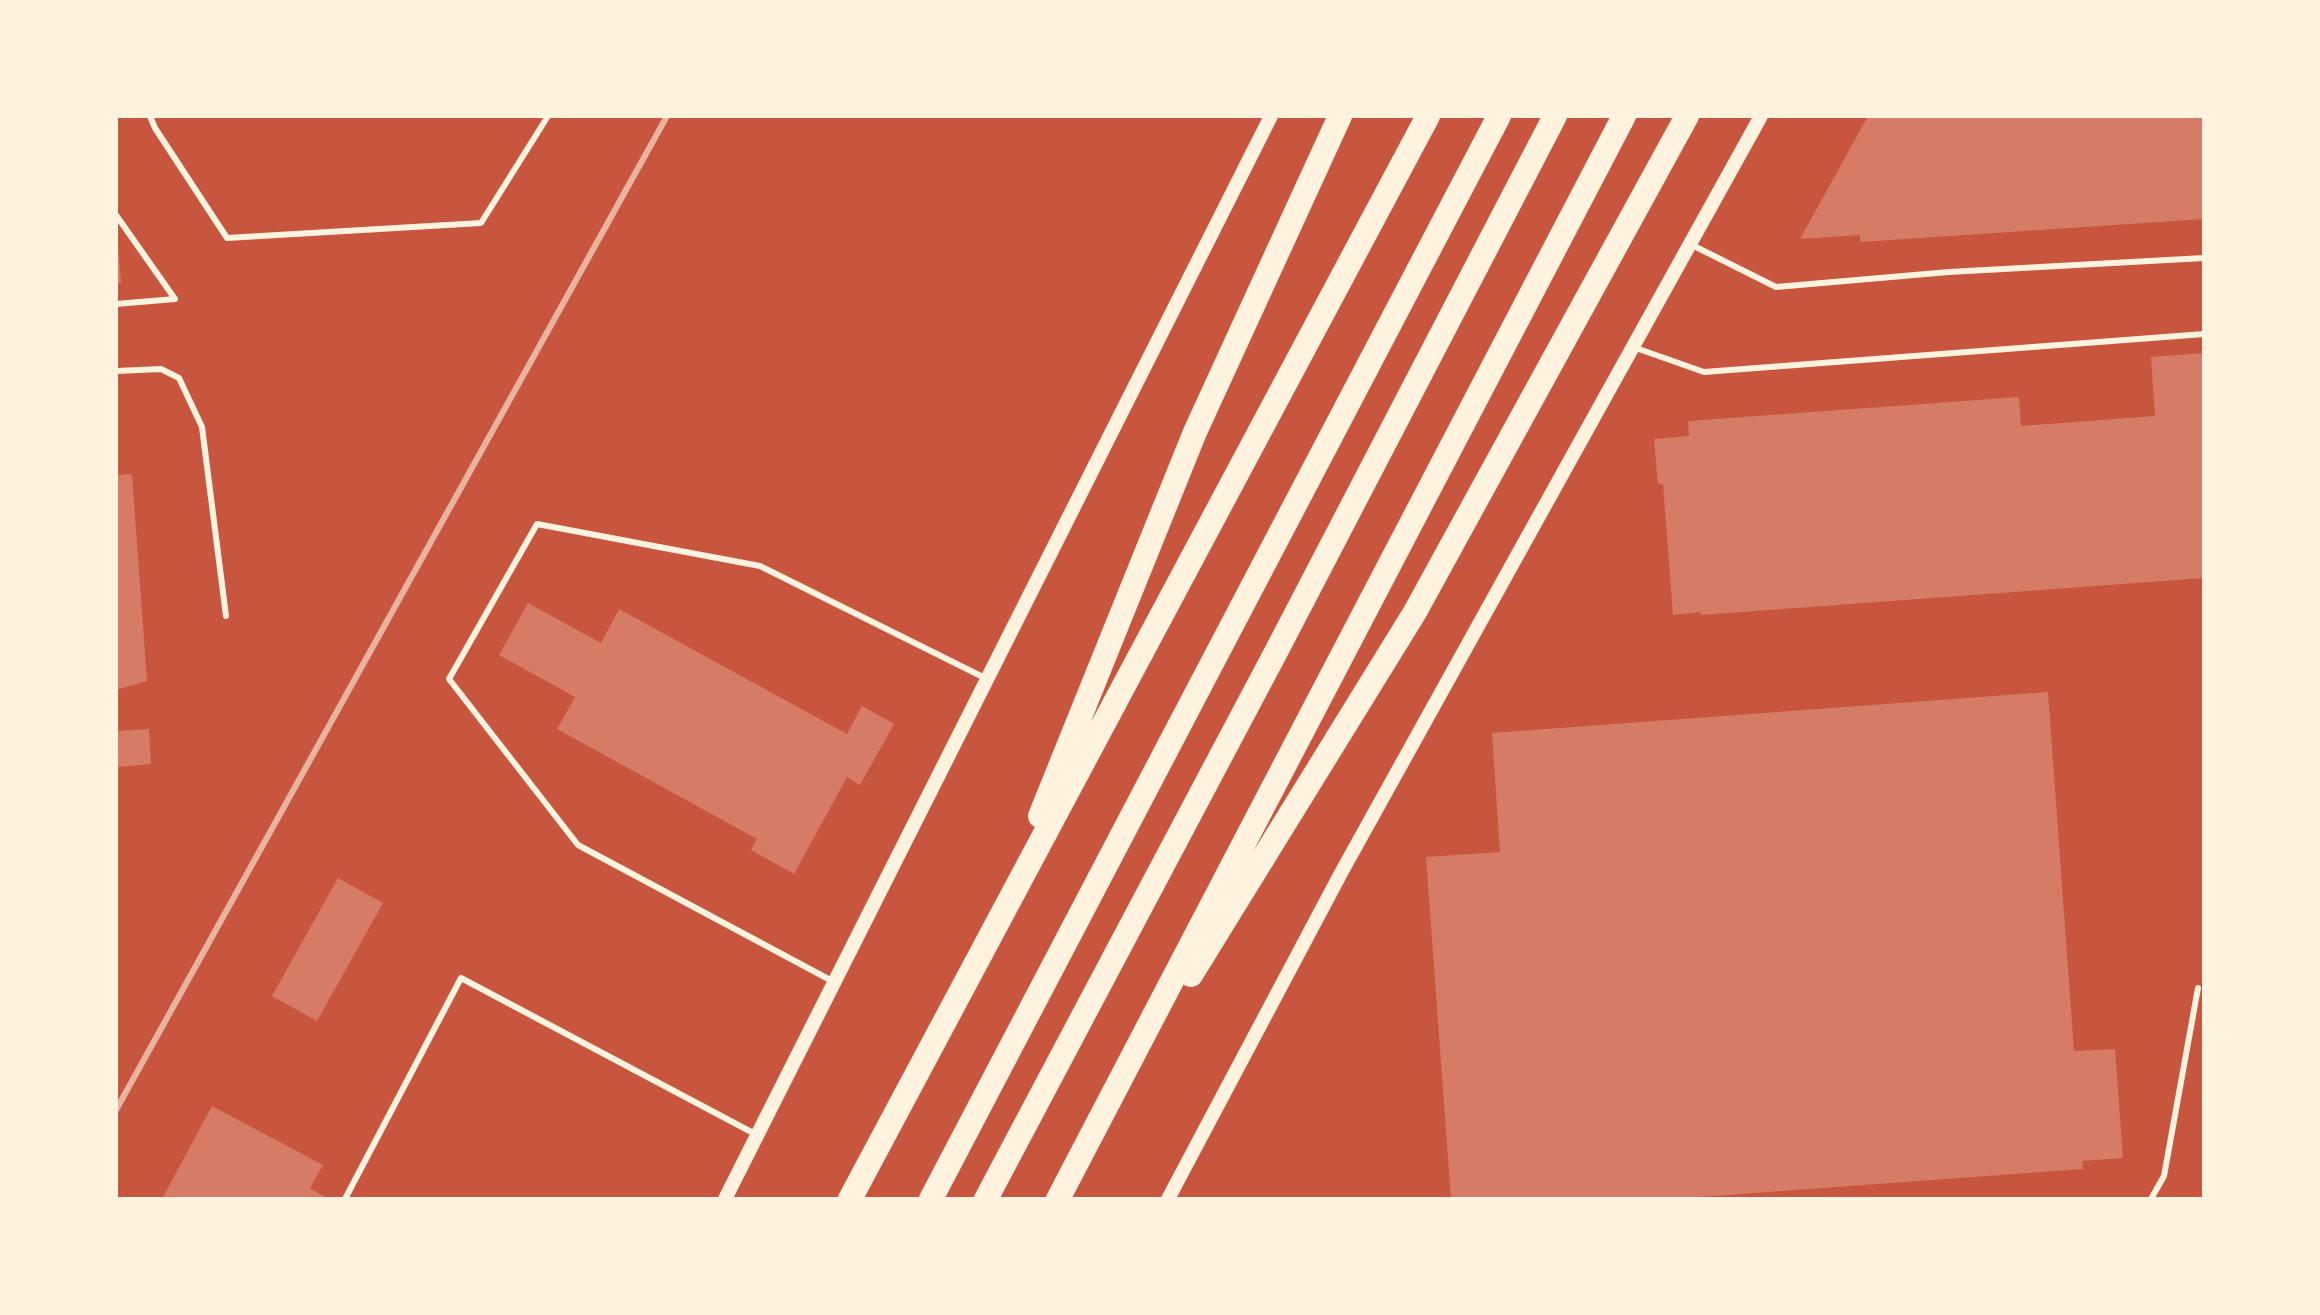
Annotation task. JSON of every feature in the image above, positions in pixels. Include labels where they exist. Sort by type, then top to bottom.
[{"type":"highway","points":[[991,936],[1195,432],[1340,116]]},
{"type":"highway","points":[[850,1199],[1428,116]]},
{"type":"highway","points":[[931,1199],[1499,116]]},
{"type":"highway","points":[[986,1199],[1291,624],[1555,116]]},
{"type":"highway","points":[[1058,1199],[1624,116]]},
{"type":"highway","points":[[1083,1151],[1415,612],[1687,116]]},
{"type":"street","points":[[725,1199],[1271,116]]},
{"type":"street","points":[[1168,1199],[1349,859],[1761,116]]},
{"type":"lane","points":[[150,116],[227,238],[481,223],[548,116]]},
{"type":"lane","points":[[116,215],[175,299],[116,304]]},
{"type":"lane","points":[[1690,244],[1776,287],[1949,272],[2204,258]]},
{"type":"lane","points":[[1633,347],[1704,372],[2204,334]]},
{"type":"lane","points":[[116,371],[161,369],[179,378],[202,427],[226,616]]},
{"type":"lane","points":[[834,982],[578,845],[449,679],[537,524],[760,566],[987,679]]},
{"type":"lane","points":[[345,1199],[461,978],[757,1135]]},
{"type":"lane","points":[[2151,1199],[2164,1176],[2198,988]]},
{"type":"building","points":[[1868,116],[2204,116],[2204,219],[1860,242],[1860,235],[1800,239]]},
{"type":"building","points":[[118,246],[121,283],[116,283]]},
{"type":"building","points":[[2204,353],[2204,578],[1673,615],[1663,484],[1658,484],[1654,439],[1689,436],[1688,421],[2019,397],[2021,426],[2155,416],[2151,357]]},
{"type":"building","points":[[132,474],[147,681],[116,690],[116,475]]},
{"type":"building","points":[[528,603],[601,643],[619,609],[847,734],[862,706],[894,724],[860,785],[847,777],[794,874],[751,850],[757,839],[557,729],[575,697],[499,655]]},
{"type":"building","points":[[2048,692],[2074,1051],[2115,1049],[2123,1158],[2082,1161],[2083,1169],[1672,1199],[1451,1199],[1426,857],[1500,852],[1492,733]]},
{"type":"building","points":[[149,729],[151,764],[116,767],[116,731]]},
{"type":"building","points":[[338,878],[383,903],[317,1021],[272,996]]},
{"type":"building","points":[[212,1106],[323,1165],[310,1188],[325,1197],[162,1199]]},
{"type":"railway","points":[[116,1110],[667,116]]}]
